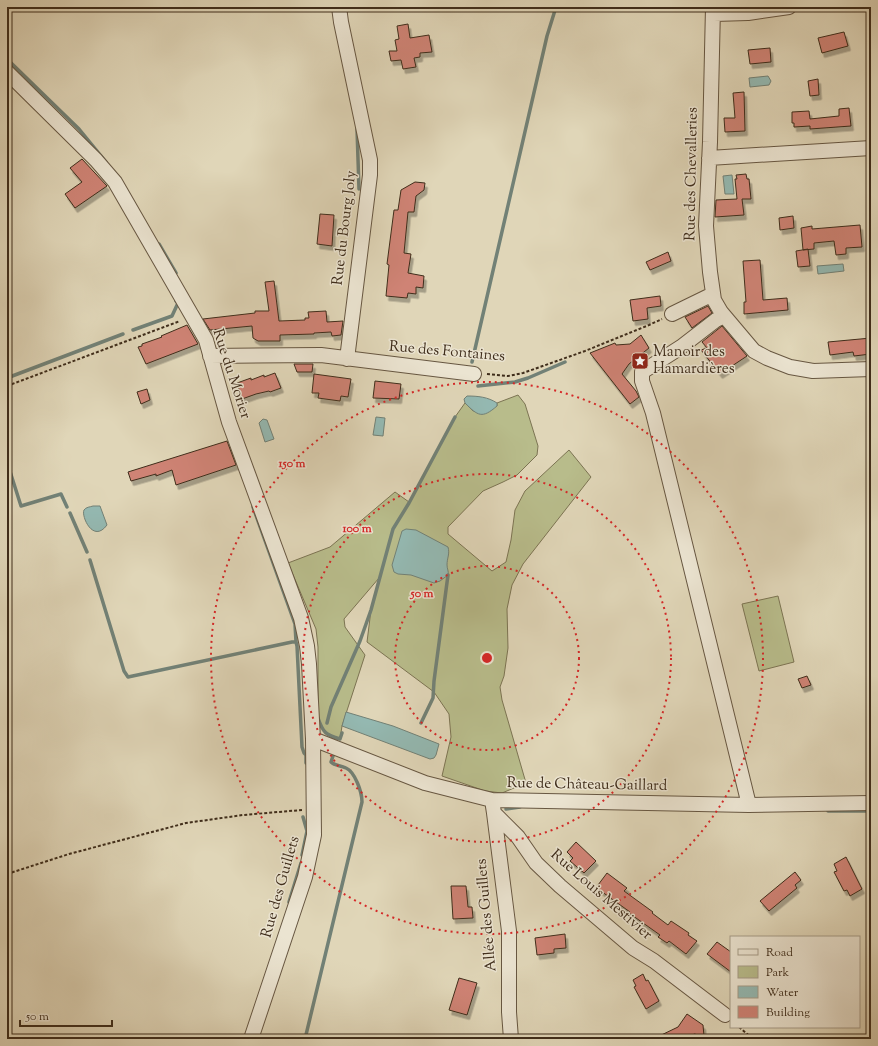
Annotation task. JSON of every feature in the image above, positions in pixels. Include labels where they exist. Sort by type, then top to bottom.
[{"type":"street","name":"Rue du Bourg Joly","points":[[339,7],[370,160],[370,175],[347,359]]},
{"type":"street","points":[[714,11],[748,13],[789,7]]},
{"type":"street","name":"Rue des Chevalleries","points":[[714,11],[706,226],[714,300],[724,316],[754,351],[790,367],[813,371],[871,369]]},
{"type":"street","name":"Rue du Morier","points":[[7,72],[96,160],[115,182],[206,340],[229,422],[301,618],[309,664],[313,739]]},
{"type":"street","points":[[709,158],[871,148]]},
{"type":"street","points":[[672,314],[713,294]]},
{"type":"street","points":[[724,316],[716,320],[681,347],[642,372],[642,381],[653,413],[749,805]]},
{"type":"street","name":"Rue des Fontaines","points":[[210,356],[322,355],[474,374]]},
{"type":"street","name":"Rue de Château-Gaillard","points":[[313,739],[425,783],[493,807],[871,803]]},
{"type":"street","name":"Rue des Guillets","points":[[251,1039],[305,877],[314,835],[315,809],[313,739]]},
{"type":"street","name":"Rue Louis Mestivier","points":[[493,807],[518,837],[536,862],[560,886],[633,948],[654,961],[725,1014]]},
{"type":"street","name":"Allée des Guillets","points":[[493,807],[509,931],[509,1012],[511,1039]]},
{"type":"path","name":"Rue des Fontaines","points":[[474,374],[508,376],[523,373],[649,326],[672,314]]},
{"type":"path","points":[[7,386],[192,316]]},
{"type":"path","points":[[7,874],[70,854],[186,823],[243,815],[315,809]]},
{"type":"path","points":[[740,1028],[753,1039]]},
{"type":"green space","points":[[518,395],[525,404],[538,446],[537,455],[517,475],[483,491],[448,527],[448,534],[492,571],[506,562],[515,510],[525,491],[569,450],[591,477],[523,564],[512,585],[507,609],[508,648],[504,676],[500,687],[502,700],[526,783],[502,793],[485,791],[442,776],[451,737],[449,714],[434,692],[367,642],[371,610],[379,578],[344,619],[345,627],[365,655],[342,726],[340,739],[331,736],[323,730],[318,718],[318,647],[316,629],[288,563],[330,547],[395,492],[409,502],[455,417],[465,403],[473,411],[497,406],[497,403]]},
{"type":"green space","points":[[778,596],[794,662],[759,671],[742,604]]},
{"type":"water","points":[[768,76],[771,81],[769,85],[750,87],[749,78]]},
{"type":"water","points":[[732,175],[734,194],[725,194],[723,176]]},
{"type":"water","points":[[843,264],[844,271],[818,274],[817,266]]},
{"type":"water","points":[[467,396],[486,398],[497,403],[497,406],[488,413],[477,413],[465,403],[464,399]]},
{"type":"water","points":[[376,417],[385,418],[383,436],[373,435]]},
{"type":"water","points":[[263,419],[267,420],[274,439],[265,442],[259,423]]},
{"type":"water","points":[[93,506],[100,506],[107,525],[102,530],[97,532],[89,527],[84,518],[84,510]]},
{"type":"water","points":[[406,529],[416,530],[448,547],[448,575],[440,581],[434,583],[411,575],[398,574],[394,572],[392,565],[402,531]]},
{"type":"water","points":[[346,712],[393,726],[439,744],[436,755],[434,758],[430,759],[342,726]]},
{"type":"building","points":[[408,24],[410,38],[429,35],[432,52],[420,53],[420,57],[414,58],[416,67],[403,69],[401,60],[391,61],[389,51],[397,51],[395,40],[399,39],[397,26]]},
{"type":"building","points":[[844,32],[848,46],[822,53],[818,38]]},
{"type":"building","points":[[770,48],[771,62],[750,64],[748,50]]},
{"type":"building","points":[[818,79],[819,95],[810,96],[808,81]]},
{"type":"building","points":[[744,92],[745,131],[725,132],[724,118],[735,118],[733,93]]},
{"type":"building","points":[[849,108],[851,126],[810,129],[810,126],[794,127],[794,123],[792,123],[792,112],[809,111],[810,119],[839,116],[839,109]]},
{"type":"building","points":[[82,159],[107,186],[75,208],[65,194],[82,182],[70,168]]},
{"type":"building","points":[[746,174],[747,179],[749,179],[751,199],[742,199],[744,215],[715,217],[716,200],[737,199],[736,175]]},
{"type":"building","points":[[415,182],[425,183],[424,190],[416,196],[414,212],[408,212],[404,253],[411,254],[408,273],[424,276],[423,288],[416,287],[416,294],[408,293],[407,298],[386,296],[389,265],[387,264],[394,210],[398,210],[401,190]]},
{"type":"building","points":[[320,214],[334,215],[332,246],[317,244]]},
{"type":"building","points":[[793,216],[794,228],[780,230],[779,218]]},
{"type":"building","points":[[860,225],[862,247],[846,248],[846,254],[836,255],[834,241],[814,243],[814,249],[803,250],[801,228],[812,226],[812,229]]},
{"type":"building","points":[[808,249],[810,266],[798,267],[796,251]]},
{"type":"building","points":[[668,252],[671,261],[650,270],[646,262]]},
{"type":"building","points":[[760,260],[763,300],[787,298],[788,310],[744,314],[744,302],[746,302],[743,261]]},
{"type":"building","points":[[274,281],[279,321],[305,320],[305,318],[309,318],[308,312],[326,311],[327,322],[343,321],[341,335],[332,336],[331,332],[280,335],[280,341],[258,341],[253,338],[252,326],[210,330],[203,319],[255,313],[255,311],[269,311],[265,282]]},
{"type":"building","points":[[660,296],[661,306],[647,308],[648,319],[633,321],[630,300]]},
{"type":"building","points":[[708,306],[712,313],[692,328],[685,317]]},
{"type":"building","points":[[187,325],[198,344],[146,364],[138,347]]},
{"type":"building","points":[[722,326],[747,356],[720,374],[701,350],[707,348],[702,342]]},
{"type":"building","points":[[641,335],[649,348],[629,364],[622,374],[639,397],[630,404],[590,353],[615,343],[616,345],[630,344]]},
{"type":"building","points":[[871,338],[871,354],[854,356],[853,352],[830,355],[828,342]]},
{"type":"building","points":[[294,364],[313,364],[312,372],[297,372]]},
{"type":"building","points":[[275,373],[281,388],[242,399],[237,383],[251,378],[251,380]]},
{"type":"building","points":[[314,374],[351,379],[348,397],[341,396],[340,401],[318,398],[319,393],[312,393]]},
{"type":"building","points":[[375,381],[401,384],[399,399],[373,398]]},
{"type":"building","points":[[147,389],[150,400],[141,404],[137,392]]},
{"type":"building","points":[[227,441],[236,465],[176,485],[172,470],[156,476],[156,474],[131,481],[128,472]]},
{"type":"building","points":[[807,676],[811,685],[802,688],[798,679]]},
{"type":"building","points":[[576,842],[596,861],[584,873],[570,861],[573,858],[567,852]]},
{"type":"building","points":[[846,857],[862,889],[850,896],[847,890],[844,891],[834,872],[837,871],[834,864]]},
{"type":"building","points":[[795,872],[801,880],[795,885],[797,888],[769,911],[760,901]]},
{"type":"building","points":[[607,873],[627,888],[624,891],[653,912],[652,913],[668,925],[671,921],[689,933],[688,935],[697,941],[686,954],[669,941],[667,943],[658,937],[660,935],[598,889],[598,885]]},
{"type":"building","points":[[451,886],[466,886],[468,907],[472,907],[473,918],[453,919]]},
{"type":"building","points":[[565,934],[566,948],[554,949],[554,953],[537,955],[535,938]]},
{"type":"building","points":[[717,942],[730,951],[730,971],[707,954]]},
{"type":"building","points":[[643,974],[646,981],[648,980],[659,1001],[646,1009],[634,987],[636,986],[633,980]]},
{"type":"building","points":[[459,978],[477,983],[467,1015],[449,1010]]},
{"type":"building","points":[[687,1014],[703,1025],[704,1036],[694,1034],[688,1039],[653,1039],[678,1027]]},
{"type":"waterway","points":[[472,362],[547,36],[556,7]]},
{"type":"waterway","points":[[7,59],[79,129],[106,162]]},
{"type":"waterway","points":[[357,129],[359,189]]},
{"type":"waterway","points":[[159,244],[176,273]]},
{"type":"waterway","points":[[133,330],[172,316],[178,303],[176,301]]},
{"type":"waterway","points":[[7,378],[123,334]]},
{"type":"waterway","points":[[478,386],[515,382],[565,362]]},
{"type":"waterway","points":[[327,723],[331,707],[360,641],[371,610],[393,529],[409,503],[455,417]]},
{"type":"waterway","points":[[7,462],[21,506],[61,494],[67,507]]},
{"type":"waterway","points":[[253,507],[295,624],[296,642]]},
{"type":"waterway","points":[[70,513],[87,552]]},
{"type":"waterway","points":[[90,560],[124,671],[128,677],[296,642],[302,747],[306,755],[306,763]]},
{"type":"waterway","points":[[421,723],[433,698],[448,575]]},
{"type":"waterway","points":[[318,718],[323,730],[328,735],[340,739],[342,733]]},
{"type":"waterway","points":[[305,1039],[362,802],[355,778],[349,770],[331,762],[334,753]]},
{"type":"waterway","points":[[506,809],[520,807]]},
{"type":"waterway","points":[[828,811],[869,811]]},
{"type":"waterway","points":[[302,855],[307,831],[303,817]]},
{"type":"waterway","points":[[289,902],[301,863]]},
{"type":"place","name":"Manoir des Hamardières","points":[[640,361]]}]
